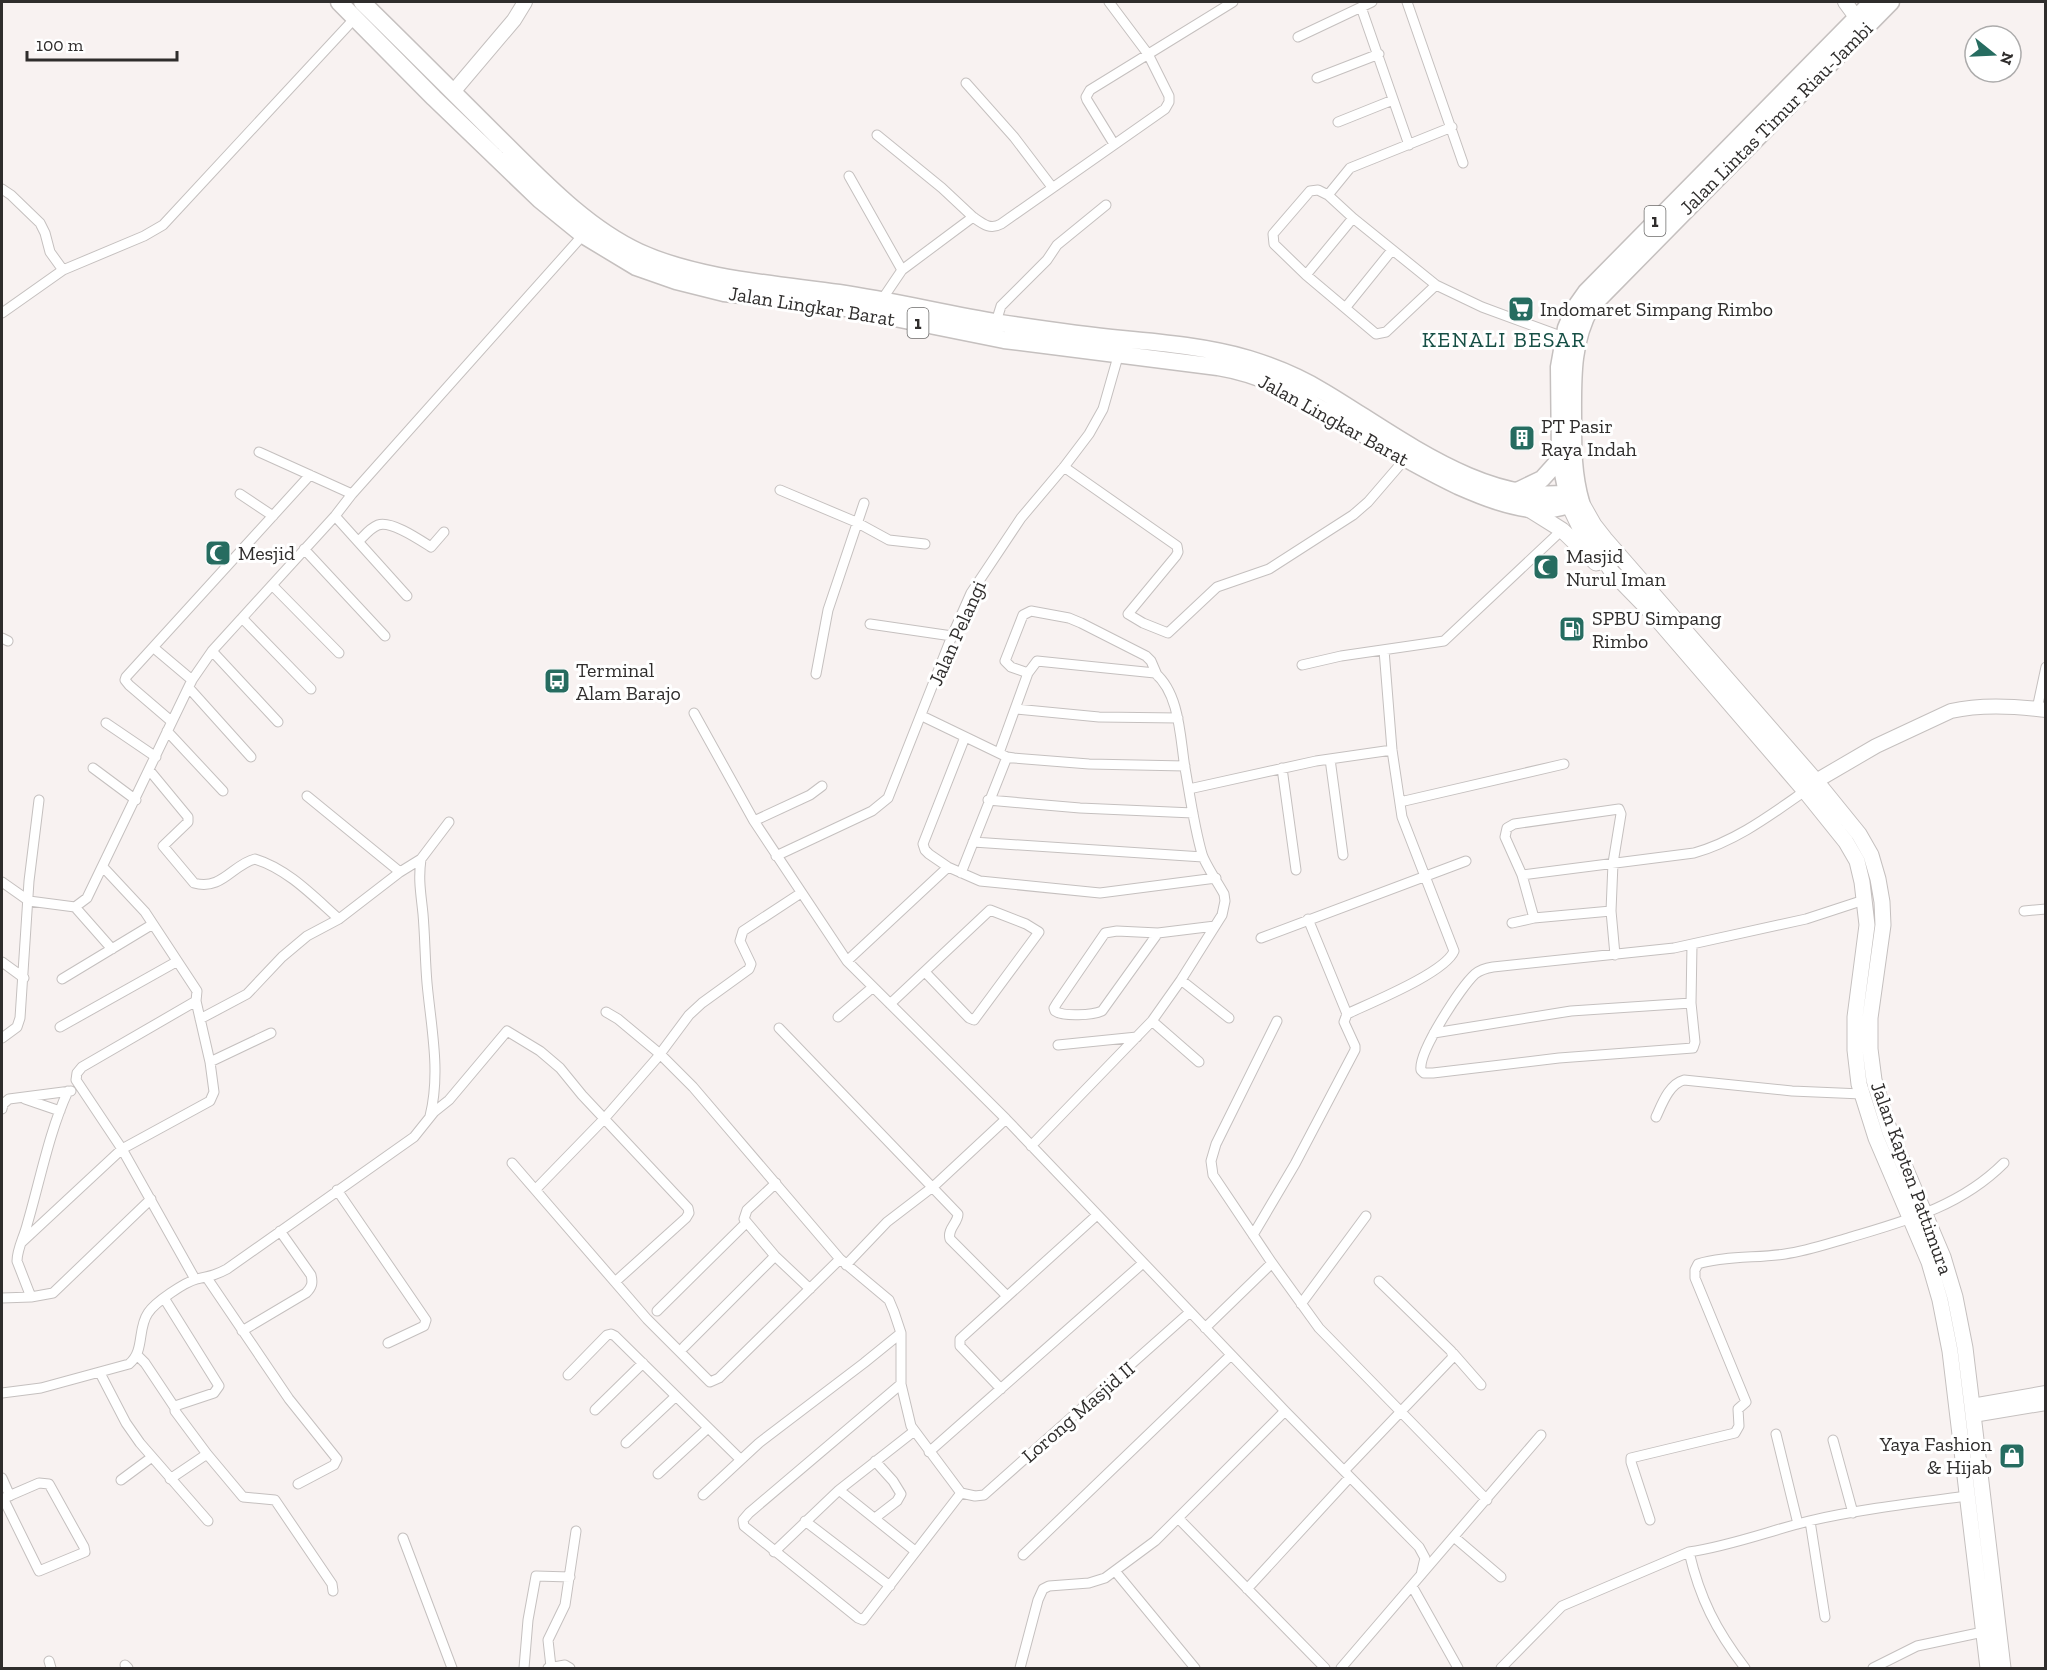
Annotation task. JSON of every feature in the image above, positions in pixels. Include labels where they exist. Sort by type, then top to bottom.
[{"type":"highway","name":"Jalan Lingkar Barat","points":[[339,2],[355,18],[409,59],[431,70],[537,175],[581,214],[637,251],[727,278],[881,301],[1121,346],[1249,373],[1269,380],[1405,459],[1480,496],[1542,510],[1574,498]]},
{"type":"highway","name":"Jalan Lingkar Barat","points":[[362,2],[409,59],[418,82],[540,200],[583,235],[636,267],[676,281],[724,292],[835,306],[1004,340],[1121,346],[1170,343],[1232,354],[1272,367],[1322,391],[1424,454],[1486,483],[1533,495],[1574,498]]},
{"type":"highway","name":"Jalan Lintas Timur Riau-Jambi","points":[[1700,185],[1872,2]]},
{"type":"highway","name":"Jalan Lintas Timur Riau-Jambi","points":[[1574,498],[1573,368],[1570,339],[1574,309],[1586,292],[1891,2]]},
{"type":"highway","points":[[418,82],[431,70]]},
{"type":"highway","name":"Jalan Lintas Timur Riau-Jambi","points":[[1570,339],[1559,367],[1560,459],[1574,498]]},
{"type":"highway","points":[[1516,491],[1542,479],[1560,459]]},
{"type":"main road","name":"Jalan Kapten Pattimura","points":[[1574,498],[1581,530],[1612,572],[1742,706]]},
{"type":"main road","name":"Jalan Kapten Pattimura","points":[[1574,498],[1593,525],[1742,706],[1810,786],[1859,834],[1871,855],[1882,902],[1883,925],[1870,1018],[1870,1049],[1874,1080],[1919,1217],[1950,1351],[1988,1668]]},
{"type":"main road","points":[[1527,508],[1562,530],[1594,562],[1612,572]]},
{"type":"main road","name":"Jalan Kapten Pattimura","points":[[1810,786],[1857,861],[1864,900],[1868,925],[1855,1028],[1859,1083],[1876,1138],[1943,1257],[1955,1297],[1965,1348],[2003,1668]]},
{"type":"street","points":[[453,92],[514,20],[525,2]]},
{"type":"street","points":[[877,135],[942,188],[973,217],[986,226],[996,226],[1165,109],[1169,102],[1169,96],[1148,54],[1109,2]]},
{"type":"street","points":[[1212,2],[1220,10]]},
{"type":"street","points":[[1114,144],[1086,97],[1090,90],[1233,2]]},
{"type":"street","points":[[1298,37],[1372,2]]},
{"type":"street","points":[[1407,2],[1463,163]]},
{"type":"street","points":[[1845,2],[1856,17]]},
{"type":"street","points":[[1361,7],[1409,145]]},
{"type":"street","points":[[2,313],[63,270],[144,236],[163,225],[355,18]]},
{"type":"street","points":[[1317,78],[1379,54]]},
{"type":"street","points":[[966,83],[1014,137],[1052,187]]},
{"type":"street","points":[[1338,122],[1393,100]]},
{"type":"street","points":[[1328,195],[1350,168],[1452,127]]},
{"type":"street","points":[[849,176],[902,270]]},
{"type":"street","points":[[2,189],[40,223],[50,252],[63,270]]},
{"type":"street","points":[[1436,285],[1382,334],[1373,333],[1274,244],[1273,234],[1310,191],[1318,190],[1328,195],[1436,285],[1482,308],[1570,339]]},
{"type":"street","points":[[996,322],[1001,306],[1047,260],[1057,245],[1106,204]]},
{"type":"street","points":[[881,301],[902,270],[973,217]]},
{"type":"street","points":[[1306,275],[1353,218]]},
{"type":"street","points":[[2,882],[29,901],[75,906],[87,898],[150,771],[171,721],[190,684],[212,651],[335,516],[352,494],[583,235]]},
{"type":"street","points":[[1346,307],[1392,250]]},
{"type":"street","name":"Jalan Pelangi","points":[[776,856],[872,811],[891,793],[971,593],[1021,518],[1089,434],[1103,409],[1121,346]]},
{"type":"street","points":[[259,452],[352,494]]},
{"type":"street","points":[[1064,467],[1177,546],[1176,556],[1128,614],[1168,633],[1216,587],[1269,569],[1353,515],[1368,502],[1405,459]]},
{"type":"street","points":[[171,721],[129,686],[125,680],[128,674],[310,475]]},
{"type":"street","points":[[780,490],[856,522],[889,540],[925,544]]},
{"type":"street","points":[[240,494],[273,516]]},
{"type":"street","points":[[816,674],[828,610],[864,503]]},
{"type":"street","points":[[335,516],[407,596]]},
{"type":"street","points":[[359,541],[374,527],[383,524],[394,527],[431,547],[444,532]]},
{"type":"street","points":[[1302,665],[1341,656],[1444,641],[1562,530]]},
{"type":"street","points":[[304,549],[385,636]]},
{"type":"street","points":[[272,585],[339,652]]},
{"type":"street","points":[[1028,673],[1011,667],[1005,661],[1023,615],[1031,611],[1070,618],[1092,627],[1146,656],[1151,661],[1172,699],[1178,718],[1193,813],[1203,857],[1226,901],[1222,915],[1152,1021],[1031,1146]]},
{"type":"street","points":[[242,618],[311,689]]},
{"type":"street","points":[[870,624],[952,636]]},
{"type":"street","points":[[154,648],[190,684],[251,757]]},
{"type":"street","points":[[1347,1014],[1401,990],[1452,956],[1454,948],[1406,830],[1392,750],[1384,650]]},
{"type":"street","points":[[212,651],[278,722]]},
{"type":"street","points":[[961,873],[1003,755],[1015,709],[1028,673],[1035,662],[1040,660],[1149,671],[1157,675]]},
{"type":"street","points":[[1522,875],[1694,853],[1716,846],[1739,835],[1810,786],[1876,746],[1951,711],[1977,706],[2042,710],[2046,667]]},
{"type":"street","points":[[1015,709],[1099,717],[1178,718]]},
{"type":"street","points":[[694,713],[754,821],[847,961],[1006,1119],[1422,1551],[1424,1563],[1421,1575]]},
{"type":"street","points":[[922,716],[1003,755],[1023,759],[1089,764],[1185,766]]},
{"type":"street","points":[[106,723],[156,757]]},
{"type":"street","points":[[167,731],[223,791]]},
{"type":"street","points":[[964,737],[923,844],[926,851],[948,867],[980,881],[1100,893],[1216,878]]},
{"type":"street","points":[[1190,789],[1282,768],[1392,750]]},
{"type":"street","points":[[1330,759],[1343,855]]},
{"type":"street","points":[[1400,802],[1564,764]]},
{"type":"street","points":[[93,768],[136,800]]},
{"type":"street","points":[[1282,768],[1296,870]]},
{"type":"street","points":[[150,771],[189,817],[188,822],[163,845],[194,884],[203,885],[223,880],[250,860],[255,859],[280,871],[302,886],[339,919]]},
{"type":"street","points":[[754,821],[810,795],[822,786]]},
{"type":"street","points":[[307,796],[400,872]]},
{"type":"street","points":[[2,1038],[20,1022],[29,880],[39,800]]},
{"type":"street","points":[[988,800],[1080,808],[1193,813]]},
{"type":"street","points":[[1534,918],[1522,875],[1505,837],[1505,831],[1509,825],[1616,808],[1621,814],[1613,863],[1611,910],[1615,955]]},
{"type":"street","points":[[200,1019],[247,993],[292,947],[339,919],[400,872],[421,859],[450,822]]},
{"type":"street","points":[[973,842],[1203,857]]},
{"type":"street","points":[[421,859],[418,883],[423,912],[427,984],[435,1057],[434,1093],[429,1118]]},
{"type":"street","points":[[1261,938],[1466,861]]},
{"type":"street","points":[[22,1242],[122,1149],[210,1101],[214,1092],[210,1062],[196,1001],[197,991],[153,924],[103,867]]},
{"type":"street","points":[[847,961],[948,867]]},
{"type":"street","points":[[536,1189],[604,1119],[660,1054],[689,1015],[750,968],[751,964],[740,940],[743,931],[801,893]]},
{"type":"street","points":[[1692,945],[1691,1003],[1694,1047],[1559,1058],[1427,1073],[1421,1070],[1420,1062],[1434,1033],[1467,983],[1477,972],[1492,967],[1692,945],[1806,919],[1864,900]]},
{"type":"street","points":[[75,906],[112,949]]},
{"type":"street","points":[[2024,911],[2046,909]]},
{"type":"street","points":[[890,1004],[990,910],[1026,924],[1039,932],[974,1020],[969,1018],[925,972]]},
{"type":"street","points":[[1512,923],[1534,918],[1611,910]]},
{"type":"street","points":[[1253,1235],[1295,1164],[1354,1052],[1354,1046],[1344,1022],[1347,1014],[1308,920]]},
{"type":"street","points":[[62,979],[153,924]]},
{"type":"street","points":[[1158,933],[1102,1011],[1096,1014],[1061,1014],[1055,1011],[1057,1003],[1105,933],[1117,931],[1158,933],[1215,926]]},
{"type":"street","points":[[2,962],[24,978]]},
{"type":"street","points":[[60,1027],[176,962]]},
{"type":"street","points":[[1181,980],[1230,1018]]},
{"type":"street","points":[[838,1017],[873,987]]},
{"type":"street","points":[[195,1279],[122,1149],[76,1080],[78,1070],[196,1001]]},
{"type":"street","points":[[1434,1033],[1571,1011],[1691,1003]]},
{"type":"street","points":[[606,1012],[618,1019],[660,1054],[702,1097],[843,1262],[883,1293],[894,1312],[901,1333],[901,1384],[908,1420],[913,1432],[960,1493],[865,1619],[860,1620],[744,1526],[744,1518],[901,1384]]},
{"type":"street","points":[[1152,1021],[1199,1062]]},
{"type":"street","points":[[1277,1021],[1222,1130],[1211,1161],[1211,1170],[1272,1263],[1326,1336],[1487,1500]]},
{"type":"street","points":[[779,1028],[934,1186],[958,1214],[949,1232],[950,1239],[1007,1296]]},
{"type":"street","points":[[2,1393],[41,1388],[127,1365],[137,1355],[147,1315],[153,1306],[195,1279],[207,1278],[227,1269],[406,1144],[449,1100],[507,1031],[547,1056],[560,1068],[604,1119],[686,1206],[689,1213],[615,1282]]},
{"type":"street","points":[[210,1062],[271,1033]]},
{"type":"street","points":[[1058,1045],[1137,1037]]},
{"type":"street","points":[[1656,1117],[1665,1096],[1684,1080],[1792,1091],[1863,1094]]},
{"type":"street","points":[[31,1297],[17,1261],[60,1111],[68,1091]]},
{"type":"street","points":[[2,1109],[3,1104],[9,1099],[84,1091]]},
{"type":"street","points":[[21,1098],[60,1111]]},
{"type":"street","points":[[512,1163],[647,1319],[710,1382],[719,1378],[810,1289],[887,1222],[934,1186],[1006,1119]]},
{"type":"street","points":[[1650,1520],[1631,1458],[1735,1433],[1739,1426],[1738,1409],[1746,1402],[1697,1285],[1694,1273],[1696,1266],[1703,1262],[1785,1254],[1811,1249],[1919,1217],[1962,1195],[2004,1163]]},
{"type":"street","points":[[776,1183],[747,1210],[744,1214],[746,1223],[775,1256],[810,1289]]},
{"type":"street","points":[[337,1190],[426,1320],[424,1326],[388,1343]]},
{"type":"street","points":[[2,1298],[31,1297],[56,1292],[151,1199]]},
{"type":"street","points":[[1001,1389],[960,1346],[959,1342],[1097,1215]]},
{"type":"street","points":[[1301,1304],[1366,1216]]},
{"type":"street","points":[[657,1311],[746,1223]]},
{"type":"street","points":[[242,1330],[310,1289],[311,1275],[280,1231]]},
{"type":"street","points":[[684,1347],[775,1256]]},
{"type":"street","points":[[929,1452],[1143,1263]]},
{"type":"street","points":[[1205,1328],[1272,1263]]},
{"type":"street","points":[[207,1278],[289,1399],[337,1459],[334,1465],[298,1484]]},
{"type":"street","points":[[1379,1281],[1453,1353],[1481,1385]]},
{"type":"street","points":[[164,1298],[219,1386],[214,1393],[175,1408]]},
{"type":"street","name":"Lorong Masjid II","points":[[960,1493],[984,1495],[1190,1312]]},
{"type":"street","points":[[703,1495],[740,1459],[901,1333]]},
{"type":"street","points":[[568,1375],[609,1334],[615,1336],[740,1459]]},
{"type":"street","points":[[1247,1589],[1399,1412],[1452,1359],[1453,1353]]},
{"type":"street","points":[[137,1355],[145,1363],[175,1408],[175,1412],[243,1497],[274,1500],[332,1584],[333,1591]]},
{"type":"street","points":[[1023,1556],[1231,1355]]},
{"type":"street","points":[[595,1410],[643,1363]]},
{"type":"street","points":[[100,1373],[126,1423],[170,1479],[208,1521]]},
{"type":"street","points":[[1973,1410],[2046,1393]]},
{"type":"street","points":[[626,1443],[676,1396]]},
{"type":"street","points":[[1973,1410],[2046,1403]]},
{"type":"street","points":[[1020,1668],[1043,1589],[1049,1586],[1098,1581],[1115,1571],[1155,1541],[1285,1411]]},
{"type":"street","points":[[658,1474],[708,1428]]},
{"type":"street","points":[[774,1552],[839,1490],[913,1432]]},
{"type":"street","points":[[1776,1434],[1797,1524]]},
{"type":"street","points":[[1341,1668],[1541,1435]]},
{"type":"street","points":[[1833,1440],[1853,1513]]},
{"type":"street","points":[[170,1479],[207,1454]]},
{"type":"street","points":[[121,1480],[152,1457]]},
{"type":"street","points":[[875,1461],[901,1494],[900,1498],[875,1518]]},
{"type":"street","points":[[2,1478],[5,1498],[39,1571],[85,1552],[51,1485],[39,1483],[5,1498]]},
{"type":"street","points":[[839,1490],[915,1551]]},
{"type":"street","points":[[1501,1668],[1562,1606],[1689,1552],[1708,1549],[1810,1521],[1967,1496]]},
{"type":"street","points":[[1178,1518],[1325,1668]]},
{"type":"street","points":[[805,1521],[890,1586]]},
{"type":"street","points":[[1810,1521],[1825,1617]]},
{"type":"street","points":[[570,1668],[565,1665],[550,1668],[548,1639],[564,1609],[576,1531]]},
{"type":"street","points":[[1454,1537],[1501,1577]]},
{"type":"street","points":[[403,1538],[452,1668]]},
{"type":"street","points":[[1689,1552],[1710,1614],[1723,1639],[1745,1668]]},
{"type":"street","points":[[1115,1571],[1195,1668]]},
{"type":"street","points":[[524,1668],[528,1620],[536,1576],[570,1577]]},
{"type":"street","points":[[1412,1586],[1458,1668]]},
{"type":"street","points":[[1873,1668],[1917,1646],[1983,1632]]},
{"type":"place","name":"Indomaret Simpang Rimbo","points":[[1521,309]]},
{"type":"place","name":"PT Pasir Raya Indah","points":[[1522,438]]},
{"type":"place","name":"Mesjid","points":[[218,553]]},
{"type":"place","name":"Masjid Nurul Iman","points":[[1546,567]]},
{"type":"place","name":"SPBU Simpang Rimbo","points":[[1572,629]]},
{"type":"place","name":"Terminal Alam Barajo","points":[[557,681]]},
{"type":"place","name":"Yaya Fashion & Hijab","points":[[2012,1456]]},
{"type":"district","name":"KENALI BESAR","points":[[1504,339]]}]
